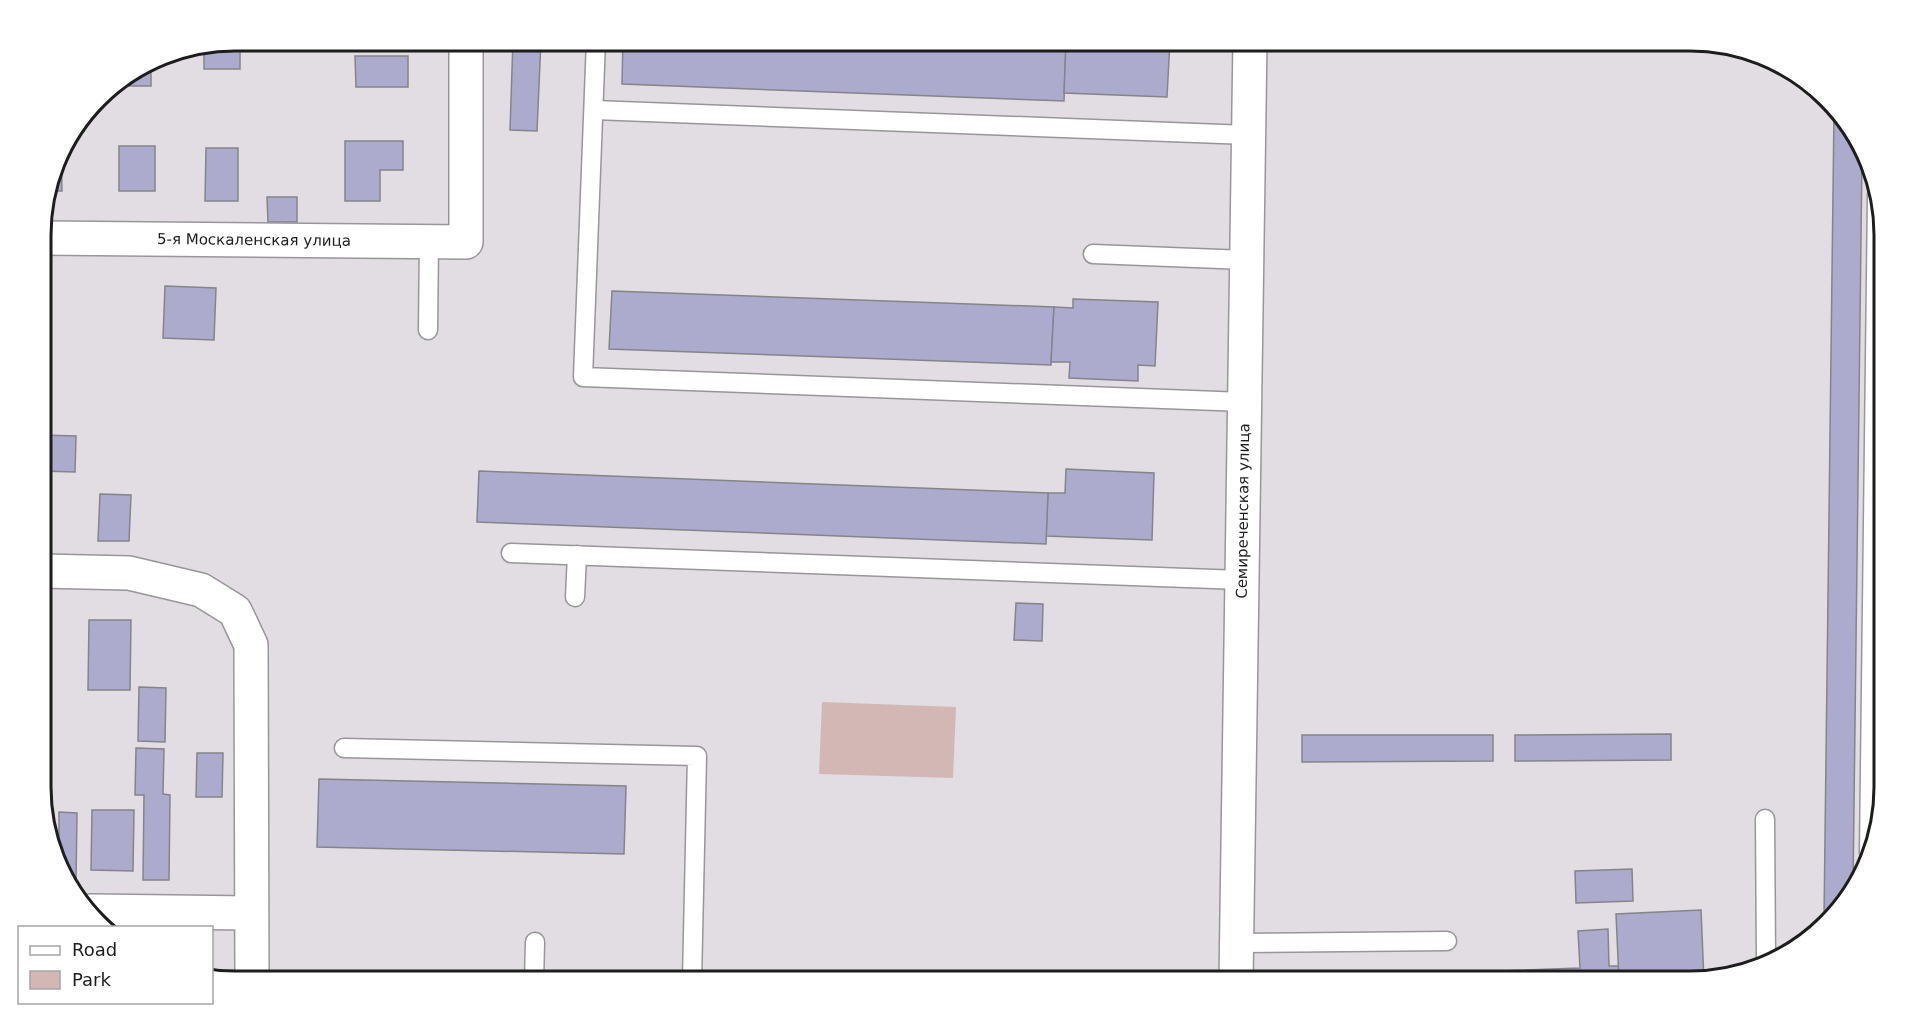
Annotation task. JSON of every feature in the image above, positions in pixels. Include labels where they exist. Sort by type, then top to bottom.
[{"type":"street","name":"5-я Москаленская улица","points":[[51,238],[466,242],[466,51]]},
{"type":"street","name":"Семиреченская улица","points":[[1236,971],[1250,51]]},
{"type":"street","points":[[51,571],[129,573],[201,590],[234,611],[250,645],[252,971]]},
{"type":"street","points":[[100,911],[250,913]]},
{"type":"lane","points":[[597,51],[583,377],[1244,402]]},
{"type":"lane","points":[[594,110],[1248,135]]},
{"type":"lane","points":[[428,330],[429,242]]},
{"type":"lane","points":[[1093,254],[1246,260]]},
{"type":"lane","points":[[1869,827],[1874,442]]},
{"type":"lane","points":[[511,553],[1241,580]]},
{"type":"lane","points":[[575,597],[577,555]]},
{"type":"lane","points":[[344,748],[697,756],[692,971]]},
{"type":"lane","points":[[1765,819],[1766,954]]},
{"type":"lane","points":[[1236,943],[1447,941]]},
{"type":"lane","points":[[534,971],[535,942]]},
{"type":"green space","points":[[822,702],[956,707],[953,778],[819,774]]},
{"type":"building","points":[[240,51],[240,69],[204,69],[204,54]]},
{"type":"building","points":[[513,51],[541,51],[537,131],[510,130]]},
{"type":"building","points":[[623,51],[1066,51],[1064,101],[622,84]]},
{"type":"building","points":[[1066,51],[1169,51],[1167,97],[1064,93]]},
{"type":"building","points":[[355,56],[408,56],[408,87],[356,87]]},
{"type":"building","points":[[151,72],[151,86],[128,86]]},
{"type":"building","points":[[1834,121],[1855,154],[1862,171],[1853,871],[1843,889],[1824,912]]},
{"type":"building","points":[[345,141],[403,141],[403,170],[380,170],[380,201],[345,201]]},
{"type":"building","points":[[119,146],[155,146],[155,191],[119,191]]},
{"type":"building","points":[[206,148],[238,148],[238,201],[205,201]]},
{"type":"building","points":[[62,174],[62,191],[56,191]]},
{"type":"building","points":[[267,197],[297,197],[297,222],[268,222]]},
{"type":"building","points":[[165,286],[216,288],[214,340],[163,338]]},
{"type":"building","points":[[612,291],[1054,307],[1051,365],[609,349]]},
{"type":"building","points":[[1073,299],[1158,302],[1155,366],[1138,365],[1138,381],[1069,378],[1070,362],[1051,362],[1054,307],[1073,308]]},
{"type":"building","points":[[51,435],[76,436],[75,472],[51,471]]},
{"type":"building","points":[[1066,469],[1154,473],[1152,540],[1046,536],[1048,493],[1065,493]]},
{"type":"building","points":[[479,471],[1048,493],[1046,544],[477,522]]},
{"type":"building","points":[[100,494],[131,495],[129,541],[98,541]]},
{"type":"building","points":[[1016,603],[1043,604],[1042,641],[1014,640]]},
{"type":"building","points":[[89,620],[131,620],[130,690],[88,690]]},
{"type":"building","points":[[139,687],[166,688],[165,742],[138,741]]},
{"type":"building","points":[[1671,734],[1671,760],[1515,761],[1515,735]]},
{"type":"building","points":[[1302,735],[1493,735],[1493,761],[1302,762]]},
{"type":"building","points":[[136,748],[164,749],[163,794],[170,795],[169,880],[143,880],[144,795],[135,795]]},
{"type":"building","points":[[197,753],[223,753],[222,797],[196,797]]},
{"type":"building","points":[[319,779],[626,786],[624,854],[317,847]]},
{"type":"building","points":[[92,810],[134,810],[133,871],[91,870]]},
{"type":"building","points":[[59,812],[77,813],[76,879],[70,868],[59,838]]},
{"type":"building","points":[[1632,869],[1633,901],[1576,903],[1575,871]]},
{"type":"building","points":[[1701,910],[1704,971],[1619,971],[1616,914]]},
{"type":"building","points":[[1608,929],[1609,966],[1618,966],[1618,971],[1500,971],[1580,968],[1578,931]]}]
